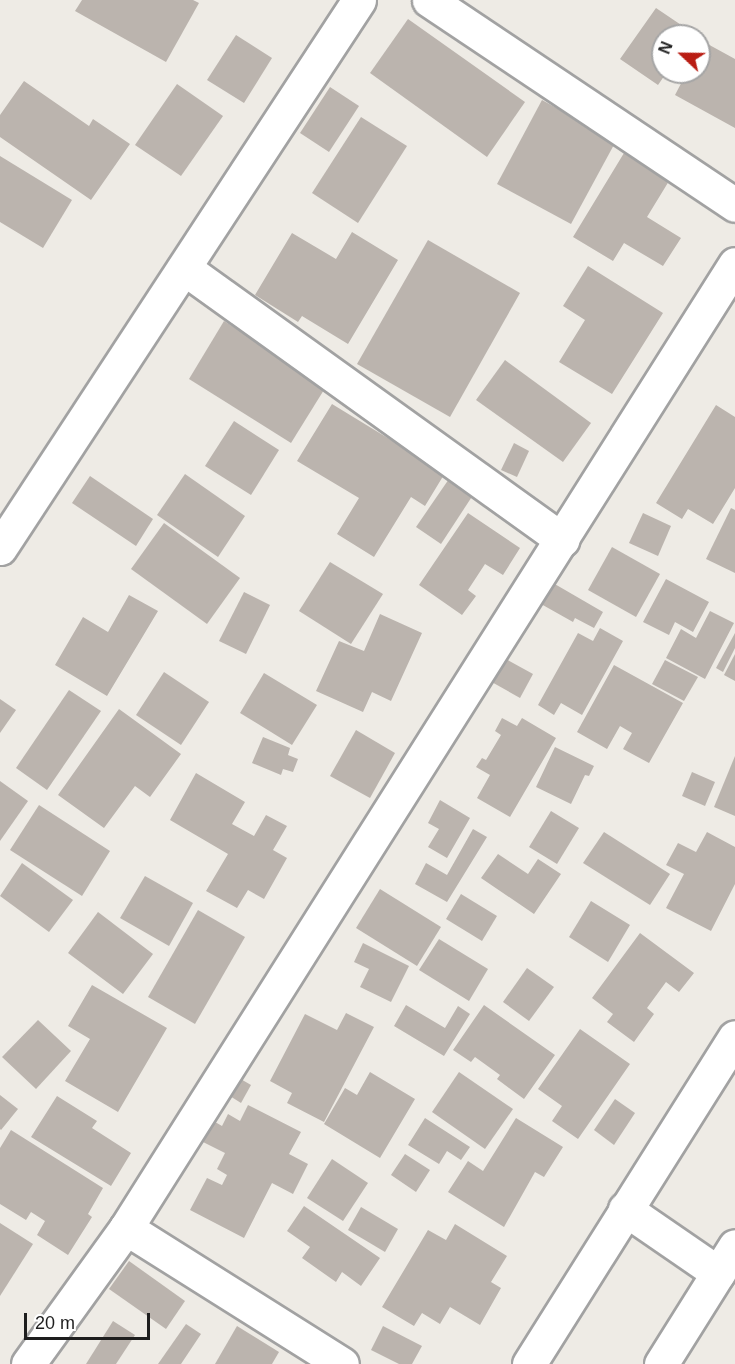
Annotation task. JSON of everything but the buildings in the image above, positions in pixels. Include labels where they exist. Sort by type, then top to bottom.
[{"type":"street","points":[[0,548],[359,0]]},
{"type":"street","points":[[429,0],[735,205]]},
{"type":"street","points":[[28,1364],[126,1228],[735,264]]},
{"type":"street","points":[[184,268],[562,540]]},
{"type":"street","points":[[529,1364],[735,1037]]},
{"type":"street","points":[[626,1209],[718,1274]]},
{"type":"street","points":[[126,1228],[342,1364]]},
{"type":"street","points":[[661,1364],[735,1246]]}]
